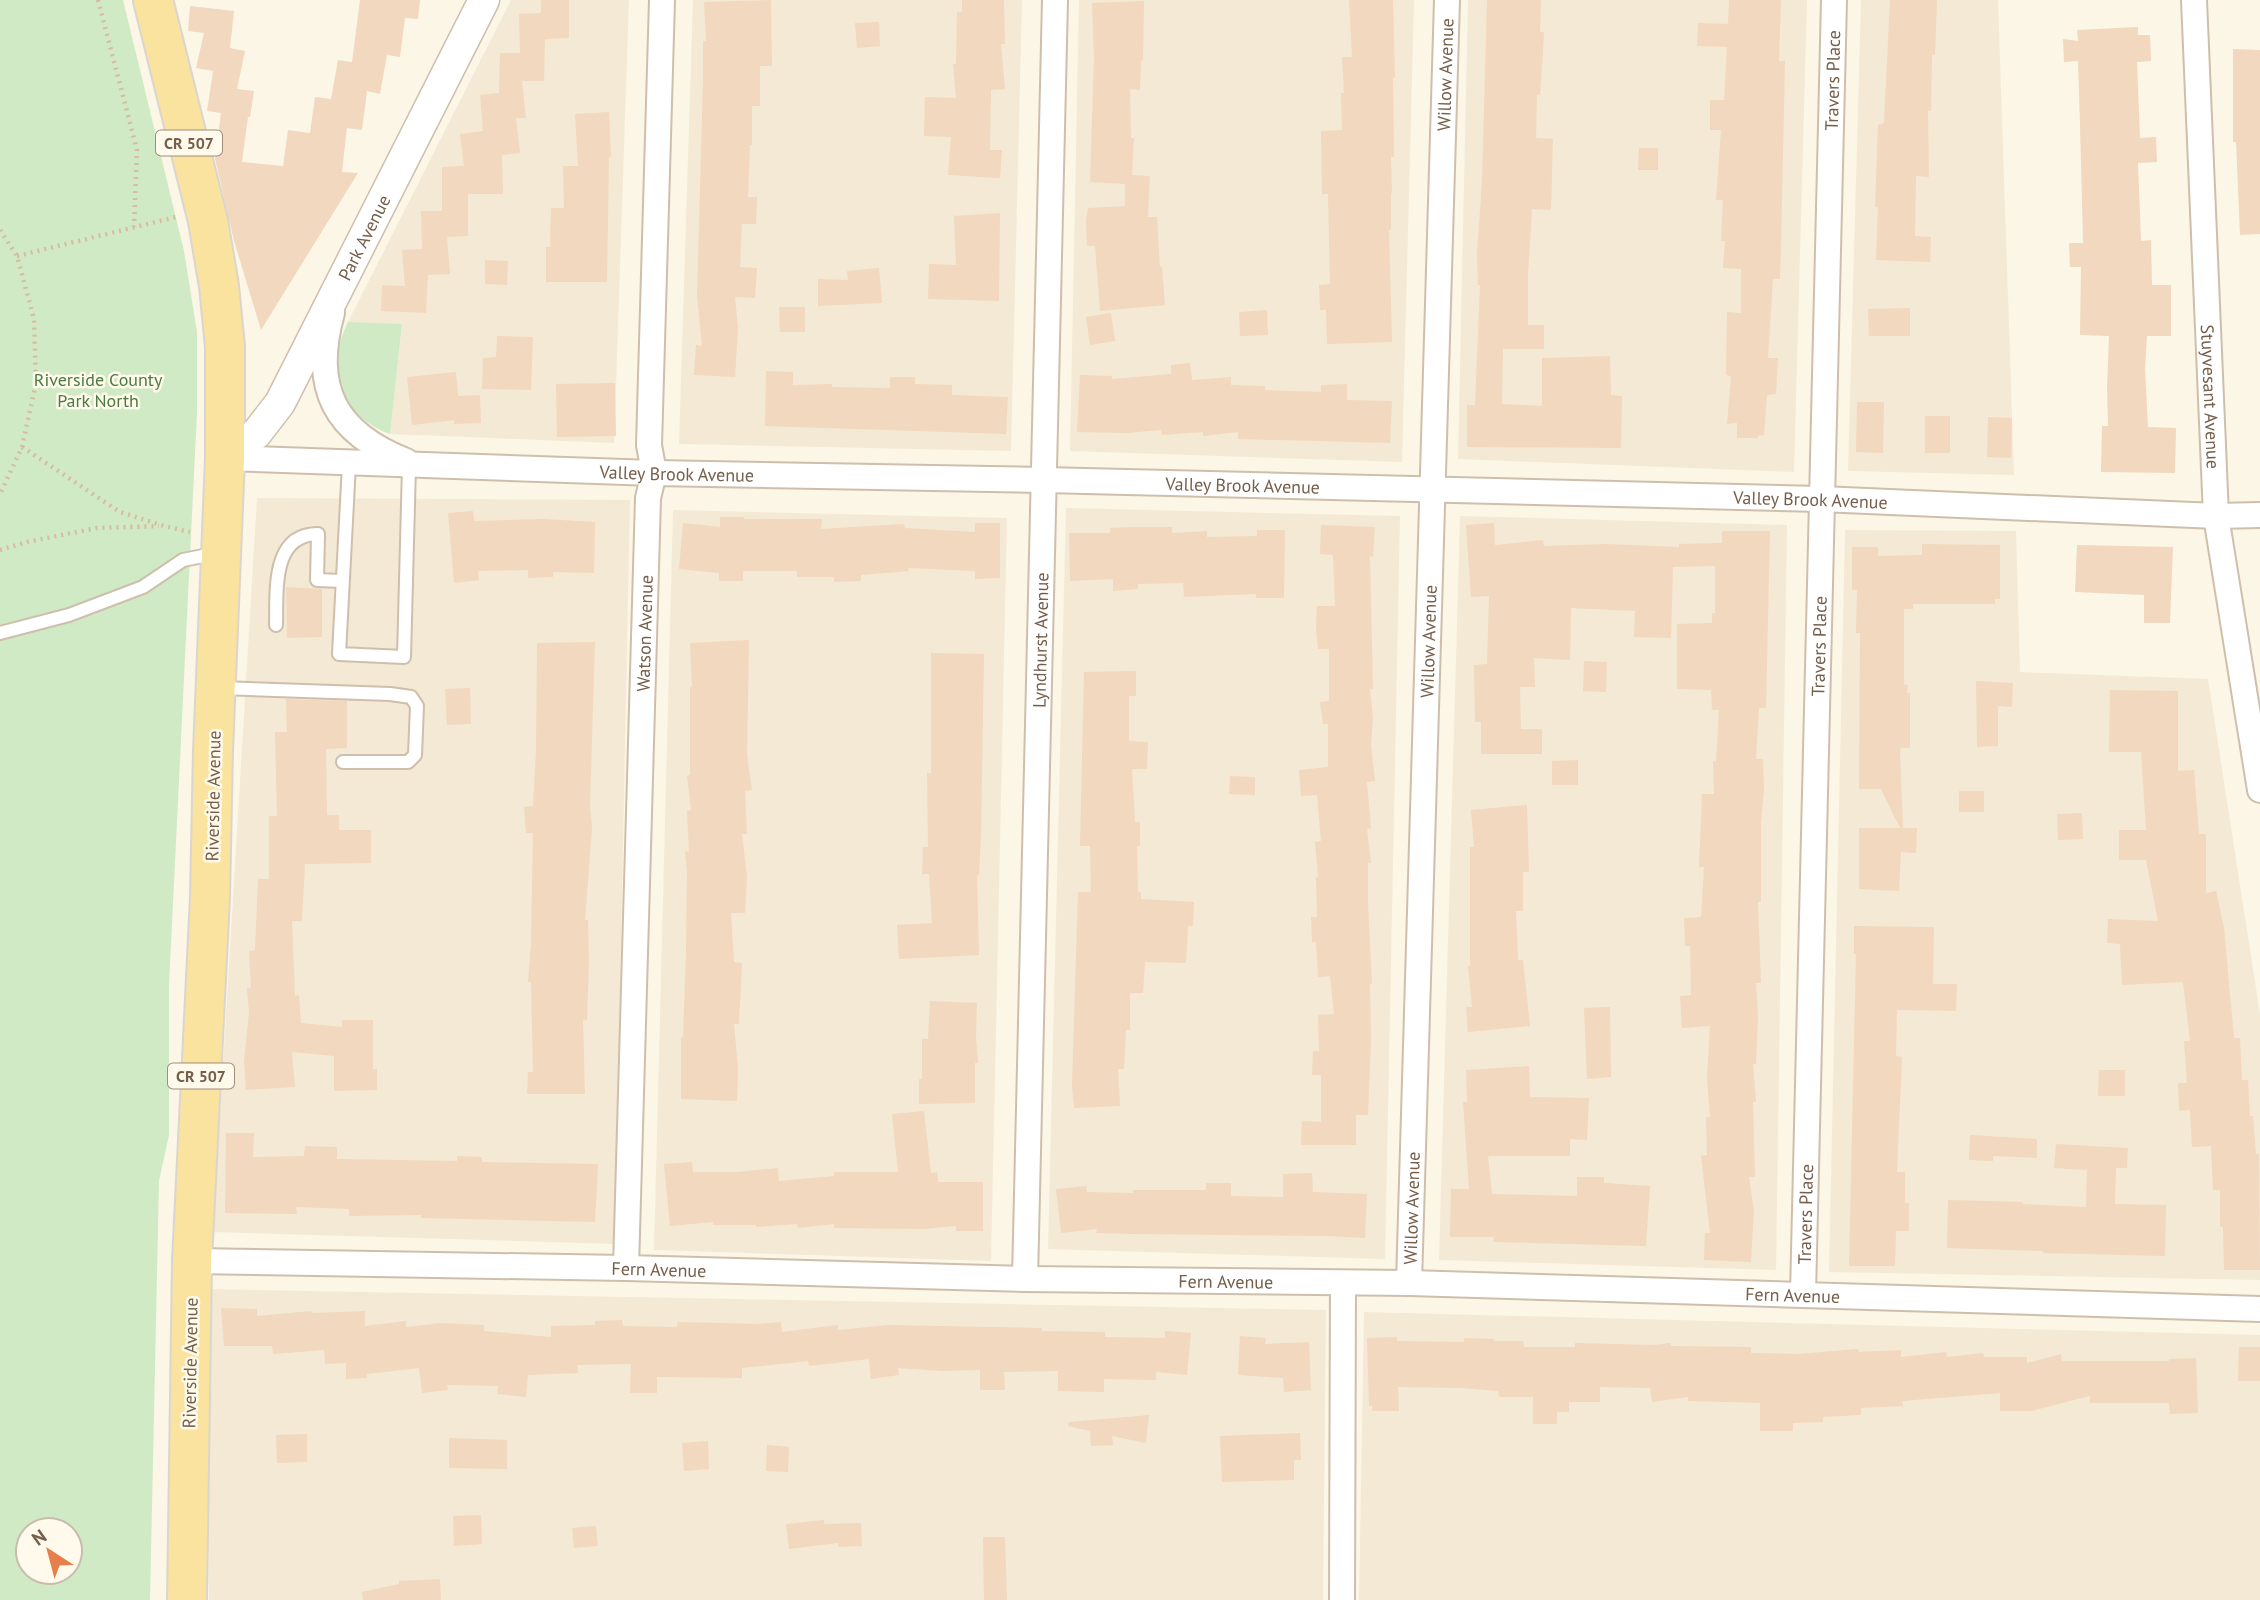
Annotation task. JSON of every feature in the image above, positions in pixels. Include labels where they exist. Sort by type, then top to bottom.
[{"type":"main road","name":"Riverside Avenue","points":[[153,0],[205,209],[219,286],[225,347],[225,458],[206,542],[216,687],[210,897],[192,1261],[187,1600]]},
{"type":"street","name":"Park Avenue","points":[[225,458],[256,434],[280,402],[484,0]]},
{"type":"street","name":"Watson Avenue","points":[[626,1268],[648,498],[653,473],[649,444],[662,0]]},
{"type":"street","name":"Lyndhurst Avenue","points":[[1025,1279],[1055,0]]},
{"type":"street","name":"Willow Avenue","points":[[1409,1283],[1447,0]]},
{"type":"street","name":"Travers Place","points":[[1803,1294],[1834,0]]},
{"type":"street","name":"Stuyvesant Avenue","points":[[2194,0],[2216,516],[2260,790]]},
{"type":"street","points":[[341,282],[325,337],[325,374],[331,400],[336,411],[354,431],[385,453],[414,466]]},
{"type":"street","name":"Valley Brook Avenue","points":[[225,458],[653,473],[1821,499],[2216,516],[2260,515]]},
{"type":"street","name":"Fern Avenue","points":[[192,1261],[626,1268],[1025,1279],[1409,1283],[2260,1308]]},
{"type":"street","points":[[1342,1600],[1343,1283]]},
{"type":"lane","points":[[349,464],[339,654],[404,657],[414,466]]},
{"type":"lane","points":[[276,625],[278,571],[293,541],[304,534],[318,534],[317,580],[342,581]]},
{"type":"lane","points":[[0,633],[69,615],[143,587],[206,542]]},
{"type":"lane","points":[[216,687],[411,697],[417,706],[415,755],[408,762],[343,762]]},
{"type":"path","points":[[98,0],[137,150],[134,227]]},
{"type":"path","points":[[17,256],[205,209]]},
{"type":"path","points":[[0,230],[17,256],[34,319],[36,383],[22,447],[0,494]]},
{"type":"path","points":[[22,447],[120,512],[206,542]]},
{"type":"path","points":[[0,550],[97,527],[164,526]]},
{"type":"shaded area","points":[[511,0],[629,0],[614,443],[390,434],[402,325],[348,322]]},
{"type":"shaded area","points":[[693,0],[1022,0],[1011,451],[679,444]]},
{"type":"shaded area","points":[[1079,0],[1414,0],[1402,462],[1070,451]]},
{"type":"shaded area","points":[[1468,0],[1807,0],[1794,472],[1458,459]]},
{"type":"shaded area","points":[[1861,0],[1998,0],[2014,475],[1848,471]]},
{"type":"shaded area","points":[[257,498],[630,500],[615,1244],[213,1232]]},
{"type":"shaded area","points":[[1066,508],[1400,516],[1385,1259],[1048,1249]]},
{"type":"shaded area","points":[[673,510],[1007,518],[991,1261],[654,1250]]},
{"type":"shaded area","points":[[1460,516],[1787,525],[1776,1270],[1439,1260]]},
{"type":"shaded area","points":[[1845,530],[2016,531],[2020,672],[2208,679],[2260,1014],[2260,1280],[1829,1272]]},
{"type":"shaded area","points":[[206,1289],[1326,1310],[1323,1600],[209,1600]]},
{"type":"shaded area","points":[[1364,1312],[2260,1335],[2260,1600],[1359,1600]]},
{"type":"green space","name":"Riverside County Park North","points":[[0,0],[123,0],[184,251],[197,332],[197,412],[169,985],[169,1135],[159,1181],[150,1600],[0,1600]]},
{"type":"green space","points":[[348,322],[402,324],[390,434],[359,415],[348,403],[341,388],[337,357]]},
{"type":"building","points":[[360,0],[420,0],[418,19],[405,18],[400,57],[387,55],[380,94],[367,91],[362,130],[347,128],[342,172],[358,173],[261,330],[234,241],[215,159],[221,113],[207,111],[213,71],[196,68],[204,33],[188,31],[190,6],[234,11],[230,48],[245,51],[237,89],[254,91],[242,162],[283,166],[288,130],[310,133],[315,97],[331,99],[338,60],[352,62]]},
{"type":"building","points":[[541,0],[569,0],[569,38],[545,39],[544,81],[522,81],[526,118],[516,118],[520,153],[502,155],[503,194],[468,194],[468,236],[447,237],[450,274],[428,275],[426,313],[381,311],[382,285],[405,286],[402,250],[422,249],[421,211],[442,211],[442,167],[464,166],[460,134],[483,131],[480,95],[499,93],[500,53],[520,53],[519,14],[541,13]]},
{"type":"building","points":[[771,0],[772,66],[760,66],[760,106],[752,106],[748,197],[757,197],[756,224],[742,224],[740,267],[757,268],[755,298],[735,297],[738,328],[735,377],[694,375],[696,345],[702,346],[697,296],[703,41],[706,41],[704,2]]},
{"type":"building","points":[[962,0],[1004,0],[1005,44],[1001,44],[1005,89],[991,90],[990,150],[1002,150],[1000,178],[948,175],[951,137],[924,136],[925,97],[956,98],[953,64],[956,64],[957,12],[962,12]]},
{"type":"building","points":[[1349,0],[1393,0],[1394,157],[1391,157],[1389,230],[1392,342],[1327,344],[1326,310],[1320,310],[1319,285],[1330,284],[1328,194],[1322,194],[1321,131],[1342,130],[1342,57],[1352,57]]},
{"type":"building","points":[[1487,0],[1541,0],[1540,32],[1544,32],[1540,95],[1537,95],[1536,138],[1553,139],[1551,210],[1532,209],[1528,273],[1528,325],[1544,325],[1544,349],[1503,349],[1502,404],[1542,406],[1542,358],[1610,356],[1611,395],[1622,396],[1621,448],[1467,447],[1467,405],[1475,405],[1480,285],[1477,254],[1482,181]]},
{"type":"building","points":[[1729,0],[1781,0],[1779,61],[1785,61],[1780,279],[1773,279],[1768,358],[1778,358],[1776,394],[1767,395],[1764,435],[1758,438],[1737,438],[1737,423],[1727,424],[1731,376],[1726,375],[1727,312],[1741,313],[1741,269],[1723,268],[1723,200],[1716,200],[1721,130],[1710,130],[1710,100],[1724,100],[1727,47],[1697,46],[1698,23],[1728,24]]},
{"type":"building","points":[[1890,0],[1937,0],[1931,111],[1928,111],[1929,177],[1916,176],[1915,236],[1931,237],[1930,262],[1876,260],[1878,125],[1884,123]]},
{"type":"building","points":[[1144,1],[1140,90],[1130,89],[1131,138],[1134,138],[1132,175],[1150,176],[1148,217],[1157,217],[1165,305],[1100,311],[1095,246],[1087,246],[1088,208],[1125,206],[1125,184],[1090,182],[1094,58],[1092,3]]},
{"type":"building","points":[[879,22],[880,46],[857,48],[855,23]]},
{"type":"building","points":[[2138,27],[2138,35],[2150,35],[2151,61],[2137,62],[2140,138],[2156,137],[2157,162],[2138,163],[2141,241],[2151,240],[2152,285],[2171,285],[2171,336],[2147,336],[2145,369],[2148,427],[2176,428],[2175,473],[2101,472],[2102,426],[2108,426],[2109,336],[2080,335],[2081,267],[2070,267],[2069,243],[2083,243],[2080,125],[2078,61],[2064,62],[2063,39],[2078,41],[2077,30]]},
{"type":"building","points":[[2233,49],[2260,50],[2260,234],[2240,235],[2236,142],[2233,142]]},
{"type":"building","points":[[609,112],[611,157],[607,282],[546,282],[546,247],[550,247],[551,208],[564,208],[563,166],[578,166],[575,114]]},
{"type":"building","points":[[1639,148],[1658,148],[1658,170],[1638,170]]},
{"type":"building","points":[[1000,213],[999,301],[928,299],[929,264],[956,265],[954,216]]},
{"type":"building","points":[[485,260],[508,261],[507,285],[485,284]]},
{"type":"building","points":[[879,268],[882,303],[818,306],[818,279],[848,280],[847,271]]},
{"type":"building","points":[[779,307],[805,307],[805,332],[780,332]]},
{"type":"building","points":[[1910,308],[1910,336],[1869,336],[1868,309]]},
{"type":"building","points":[[1267,310],[1268,335],[1240,336],[1239,312]]},
{"type":"building","points":[[1111,313],[1115,341],[1090,345],[1086,317]]},
{"type":"building","points":[[497,336],[533,337],[531,390],[482,389],[483,358],[496,357]]},
{"type":"building","points":[[1190,363],[1192,380],[1231,377],[1231,385],[1265,386],[1265,390],[1321,392],[1321,385],[1347,384],[1347,400],[1392,401],[1390,443],[1238,439],[1238,432],[1203,436],[1203,432],[1162,435],[1161,430],[1126,433],[1077,432],[1080,375],[1112,376],[1112,379],[1171,374],[1171,365]]},
{"type":"building","points":[[766,371],[793,372],[793,385],[832,384],[832,387],[890,388],[890,377],[915,377],[915,384],[952,385],[952,395],[1008,397],[1006,434],[765,426]]},
{"type":"building","points":[[456,372],[458,396],[480,395],[481,423],[454,424],[454,420],[412,425],[407,377]]},
{"type":"building","points":[[615,383],[616,436],[557,437],[556,384]]},
{"type":"building","points":[[1857,402],[1884,402],[1883,453],[1856,452]]},
{"type":"building","points":[[1925,416],[1950,416],[1950,453],[1925,453]]},
{"type":"building","points":[[1988,417],[2012,418],[2011,458],[1987,457]]},
{"type":"building","points":[[473,511],[474,521],[544,519],[595,522],[594,573],[553,572],[553,577],[528,578],[528,570],[478,571],[479,580],[454,583],[448,513]]},
{"type":"building","points":[[720,517],[822,519],[821,529],[904,524],[905,528],[975,532],[975,523],[1000,523],[1000,578],[975,579],[975,571],[908,568],[909,571],[861,575],[861,581],[834,582],[834,577],[797,577],[797,571],[743,571],[743,581],[719,581],[719,573],[679,569],[683,523],[720,527]]},
{"type":"building","points":[[1494,523],[1495,545],[1543,540],[1544,546],[1605,544],[1679,547],[1679,544],[1722,543],[1722,531],[1770,531],[1766,708],[1759,708],[1756,759],[1763,759],[1764,791],[1761,822],[1761,902],[1758,902],[1761,983],[1756,983],[1758,1016],[1756,1064],[1753,1064],[1756,1102],[1753,1102],[1755,1177],[1749,1177],[1754,1211],[1751,1262],[1704,1260],[1705,1233],[1710,1233],[1701,1156],[1707,1155],[1706,1117],[1710,1117],[1707,1079],[1710,1026],[1682,1028],[1680,996],[1691,995],[1690,946],[1685,946],[1684,918],[1701,917],[1704,867],[1699,867],[1702,794],[1714,794],[1713,761],[1716,761],[1719,710],[1712,710],[1711,690],[1677,689],[1677,624],[1712,623],[1712,613],[1715,613],[1715,566],[1673,567],[1671,638],[1634,637],[1635,611],[1571,608],[1570,660],[1534,658],[1535,687],[1520,687],[1521,729],[1542,729],[1542,754],[1481,754],[1481,722],[1475,722],[1474,665],[1487,664],[1489,596],[1471,597],[1466,525]]},
{"type":"building","points":[[1321,525],[1375,527],[1373,557],[1370,556],[1373,689],[1370,689],[1375,781],[1367,782],[1371,828],[1367,829],[1371,863],[1368,863],[1368,904],[1372,984],[1371,1039],[1368,1115],[1356,1115],[1356,1145],[1301,1145],[1302,1121],[1321,1122],[1321,1075],[1312,1075],[1313,1051],[1319,1051],[1318,1015],[1334,1014],[1330,976],[1318,977],[1316,942],[1312,942],[1311,917],[1317,917],[1315,842],[1321,841],[1317,795],[1301,796],[1299,770],[1328,767],[1328,724],[1323,724],[1320,702],[1329,701],[1329,649],[1318,649],[1316,627],[1317,606],[1335,606],[1333,555],[1320,554]]},
{"type":"building","points":[[1172,527],[1172,533],[1207,531],[1207,537],[1257,536],[1257,530],[1285,530],[1284,598],[1256,598],[1256,594],[1184,597],[1183,583],[1138,584],[1138,589],[1113,591],[1113,579],[1070,581],[1069,533],[1110,533],[1110,528]]},
{"type":"building","points":[[1922,544],[2000,545],[2000,599],[1995,599],[1995,604],[1913,604],[1913,609],[1904,609],[1904,684],[1908,685],[1907,693],[1910,693],[1910,748],[1901,748],[1900,752],[1903,828],[1917,828],[1916,853],[1901,852],[1899,891],[1859,889],[1859,828],[1900,828],[1881,789],[1859,789],[1860,633],[1856,633],[1857,590],[1852,590],[1852,547],[1878,547],[1878,556],[1922,555]]},
{"type":"building","points":[[2077,545],[2173,547],[2170,623],[2144,623],[2144,595],[2075,592]]},
{"type":"building","points":[[286,587],[322,589],[322,637],[287,638]]},
{"type":"building","points":[[749,640],[747,755],[752,790],[745,791],[747,834],[742,834],[747,877],[745,913],[731,913],[734,962],[742,963],[739,1024],[734,1024],[738,1069],[737,1101],[681,1099],[681,1037],[686,952],[685,852],[689,851],[687,811],[691,810],[687,776],[690,775],[692,687],[690,643]]},
{"type":"building","points":[[595,642],[590,806],[592,828],[585,920],[588,920],[589,961],[587,1020],[583,1020],[585,1094],[527,1094],[528,1072],[533,1072],[531,982],[528,982],[533,833],[526,833],[524,807],[533,806],[537,643]]},
{"type":"building","points":[[931,653],[984,654],[981,837],[977,875],[979,955],[899,959],[897,925],[932,923],[929,874],[922,874],[923,847],[928,847],[927,773],[931,773]]},
{"type":"building","points":[[1584,661],[1607,662],[1606,692],[1583,691]]},
{"type":"building","points":[[1136,671],[1136,696],[1129,696],[1129,741],[1148,742],[1147,769],[1132,769],[1135,822],[1140,822],[1140,846],[1137,846],[1138,892],[1141,892],[1141,899],[1194,902],[1193,926],[1188,926],[1186,963],[1145,962],[1143,993],[1130,993],[1130,1030],[1126,1030],[1124,1069],[1118,1069],[1120,1106],[1074,1108],[1072,1085],[1078,892],[1091,892],[1090,846],[1080,846],[1084,672]]},
{"type":"building","points":[[1976,681],[2013,683],[2012,707],[1998,706],[1998,746],[1977,747]]},
{"type":"building","points":[[470,688],[471,724],[447,725],[445,689]]},
{"type":"building","points":[[2110,690],[2178,691],[2178,771],[2194,770],[2199,834],[2206,834],[2206,893],[2216,891],[2224,928],[2234,1038],[2240,1038],[2242,1080],[2248,1080],[2250,1116],[2253,1116],[2256,1154],[2259,1154],[2260,1270],[2224,1270],[2220,1190],[2213,1190],[2211,1146],[2192,1147],[2190,1110],[2179,1111],[2178,1083],[2187,1083],[2184,1041],[2190,1041],[2183,982],[2122,985],[2120,944],[2107,943],[2108,919],[2158,921],[2146,860],[2119,860],[2119,830],[2146,830],[2141,752],[2109,752]]},
{"type":"building","points":[[286,699],[347,701],[347,748],[326,749],[327,815],[339,815],[339,830],[371,830],[371,863],[305,864],[302,921],[292,921],[295,996],[299,995],[301,1023],[342,1027],[342,1020],[373,1020],[373,1069],[377,1069],[377,1090],[334,1091],[334,1056],[292,1052],[295,1087],[246,1090],[244,1062],[249,1012],[247,988],[251,988],[249,951],[255,950],[258,879],[269,879],[269,816],[277,816],[275,732],[287,732]]},
{"type":"building","points":[[1578,760],[1578,785],[1552,785],[1552,761]]},
{"type":"building","points":[[1230,776],[1255,777],[1255,795],[1229,794]]},
{"type":"building","points":[[1959,791],[1984,791],[1984,812],[1959,812]]},
{"type":"building","points":[[1527,805],[1529,872],[1523,872],[1523,911],[1516,911],[1518,960],[1523,960],[1530,1026],[1468,1032],[1466,1007],[1472,1007],[1468,966],[1470,847],[1474,847],[1471,810]]},
{"type":"building","points":[[2082,813],[2083,839],[2058,840],[2057,814]]},
{"type":"building","points":[[1854,926],[1934,927],[1933,984],[1957,984],[1956,1011],[1897,1010],[1896,1056],[1902,1057],[1897,1172],[1905,1172],[1909,1231],[1896,1231],[1895,1266],[1849,1266],[1856,954]]},
{"type":"building","points":[[930,1001],[977,1003],[978,1063],[975,1063],[975,1103],[919,1104],[922,1039],[928,1039]]},
{"type":"building","points":[[1610,1007],[1611,1077],[1587,1079],[1584,1008]]},
{"type":"building","points":[[1529,1066],[1530,1097],[1589,1098],[1587,1140],[1570,1139],[1570,1156],[1488,1156],[1492,1194],[1577,1196],[1577,1177],[1604,1177],[1604,1183],[1650,1186],[1646,1246],[1493,1242],[1494,1237],[1450,1237],[1451,1189],[1469,1189],[1463,1102],[1467,1102],[1466,1070]]},
{"type":"building","points":[[2099,1070],[2125,1070],[2125,1096],[2098,1096]]},
{"type":"building","points":[[924,1111],[931,1173],[937,1172],[938,1182],[983,1182],[983,1231],[956,1231],[956,1226],[924,1229],[834,1228],[834,1224],[798,1228],[797,1224],[756,1227],[713,1225],[713,1222],[670,1226],[664,1164],[692,1162],[693,1172],[778,1168],[779,1181],[834,1176],[834,1172],[898,1172],[892,1114]]},
{"type":"building","points":[[226,1133],[254,1133],[253,1157],[304,1156],[305,1146],[337,1147],[337,1159],[457,1161],[457,1156],[482,1157],[482,1162],[598,1164],[595,1222],[421,1218],[421,1215],[349,1216],[349,1209],[296,1207],[297,1214],[225,1213]]},
{"type":"building","points":[[1970,1135],[2037,1139],[2037,1158],[1993,1156],[1993,1161],[1969,1160]]},
{"type":"building","points":[[2056,1144],[2128,1148],[2127,1168],[2116,1168],[2115,1204],[2166,1205],[2165,1256],[1947,1248],[1948,1200],[2086,1207],[2087,1170],[2054,1168]]},
{"type":"building","points":[[1312,1173],[1313,1192],[1367,1194],[1365,1238],[1096,1233],[1097,1229],[1061,1233],[1056,1189],[1086,1186],[1087,1192],[1133,1193],[1133,1190],[1206,1190],[1206,1183],[1231,1183],[1231,1196],[1283,1197],[1283,1174]]},
{"type":"building","points":[[221,1308],[257,1309],[257,1316],[311,1311],[365,1311],[365,1326],[406,1321],[406,1327],[441,1323],[484,1325],[484,1331],[551,1337],[551,1326],[595,1325],[595,1321],[622,1320],[623,1326],[677,1327],[678,1322],[781,1322],[782,1332],[838,1325],[838,1330],[888,1325],[1042,1328],[1042,1331],[1105,1332],[1105,1337],[1165,1338],[1165,1331],[1191,1333],[1187,1375],[1156,1372],[1156,1380],[1104,1379],[1104,1392],[1058,1391],[1058,1371],[1004,1372],[1005,1390],[980,1390],[980,1370],[898,1368],[899,1375],[871,1379],[869,1359],[809,1366],[808,1361],[742,1368],[742,1378],[657,1377],[657,1393],[630,1393],[631,1364],[577,1365],[578,1373],[528,1375],[526,1397],[497,1394],[498,1386],[447,1385],[448,1390],[422,1393],[419,1368],[367,1374],[367,1378],[346,1379],[346,1363],[325,1364],[324,1350],[273,1354],[272,1346],[224,1346]]},
{"type":"building","points":[[1240,1336],[1266,1338],[1265,1344],[1309,1342],[1311,1390],[1284,1392],[1283,1378],[1238,1375]]},
{"type":"building","points":[[1397,1337],[1397,1341],[1464,1342],[1464,1338],[1523,1341],[1524,1347],[1575,1347],[1575,1343],[1670,1343],[1671,1346],[1751,1347],[1751,1353],[1798,1354],[1858,1349],[1859,1352],[1901,1350],[1901,1357],[1946,1352],[1947,1357],[1983,1353],[1984,1357],[2027,1357],[2027,1363],[2061,1354],[2062,1361],[2169,1361],[2196,1358],[2198,1413],[2170,1414],[2169,1403],[2090,1403],[2090,1396],[2031,1411],[2000,1411],[2000,1393],[1902,1401],[1903,1406],[1861,1408],[1861,1415],[1823,1417],[1823,1422],[1793,1423],[1793,1431],[1760,1431],[1760,1403],[1688,1401],[1688,1397],[1652,1402],[1650,1388],[1600,1387],[1600,1402],[1569,1402],[1569,1412],[1557,1412],[1557,1424],[1533,1424],[1533,1397],[1499,1397],[1498,1391],[1462,1388],[1398,1387],[1399,1411],[1372,1411],[1372,1406],[1369,1406],[1367,1338]]},
{"type":"building","points":[[2239,1347],[2260,1347],[2260,1381],[2238,1381]]},
{"type":"building","points":[[1149,1415],[1146,1443],[1112,1436],[1113,1445],[1091,1446],[1090,1431],[1068,1426],[1069,1422]]},
{"type":"building","points":[[1300,1433],[1301,1460],[1294,1460],[1294,1480],[1222,1482],[1220,1436]]},
{"type":"building","points":[[307,1434],[307,1462],[277,1463],[276,1435]]},
{"type":"building","points":[[449,1438],[507,1440],[507,1469],[449,1468]]},
{"type":"building","points":[[708,1441],[709,1469],[684,1471],[682,1443]]},
{"type":"building","points":[[767,1445],[789,1447],[788,1472],[766,1471]]},
{"type":"building","points":[[481,1515],[482,1544],[454,1546],[453,1516]]},
{"type":"building","points":[[824,1520],[824,1524],[861,1523],[862,1546],[838,1547],[838,1543],[789,1549],[786,1524]]},
{"type":"building","points":[[596,1526],[598,1546],[574,1548],[572,1528]]},
{"type":"building","points":[[983,1537],[1005,1537],[1007,1600],[984,1600]]},
{"type":"building","points":[[440,1579],[441,1600],[363,1600],[362,1592],[399,1584],[399,1581]]}]
